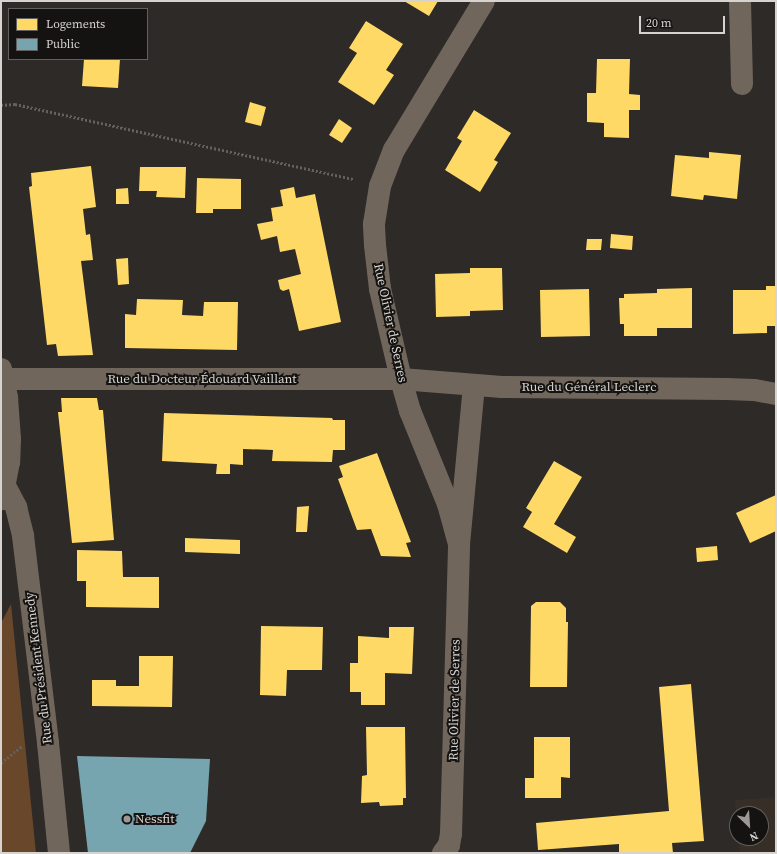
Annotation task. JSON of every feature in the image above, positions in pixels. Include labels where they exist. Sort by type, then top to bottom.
[{"type":"street","name":"Rue Olivier de Serres","points":[[459,544],[448,504],[410,410],[401,379],[385,314],[377,269],[374,224],[380,186],[394,150],[484,1]]},
{"type":"street","points":[[740,1],[742,84]]},
{"type":"street","points":[[2,374],[10,425],[9,462],[3,494]]},
{"type":"street","name":"Rue du Docteur Édouard Vaillant","points":[[2,374],[401,379]]},
{"type":"street","name":"Rue du Général Leclerc","points":[[401,379],[474,386],[726,388],[754,390],[776,394]]},
{"type":"street","name":"Rue Olivier de Serres","points":[[450,850],[459,544],[474,386]]},
{"type":"street","name":"Rue du Président Kennedy","points":[[3,494],[16,507],[23,536],[48,743],[59,853]]},
{"type":"path","points":[[1,105],[15,104],[331,173],[380,186]]},
{"type":"shaded area","points":[[11,604],[36,853],[1,853],[1,623]]},
{"type":"shaded area","points":[[776,797],[776,853],[740,853],[739,846],[769,846],[769,806],[735,806],[735,800]]},
{"type":"building: Logements","points":[[404,1],[438,1],[429,16]]},
{"type":"building: Logements","points":[[366,21],[403,44],[386,70],[394,75],[374,105],[338,82],[357,53],[349,48]]},
{"type":"building: Logements","points":[[597,59],[630,59],[629,94],[640,95],[640,110],[629,110],[629,138],[604,137],[604,123],[587,122],[587,93],[596,93]]},
{"type":"building: Logements","points":[[84,60],[120,60],[118,88],[82,86]]},
{"type":"building: Logements","points":[[250,102],[266,107],[261,126],[245,122]]},
{"type":"building: Logements","points":[[474,110],[511,133],[494,160],[498,162],[480,192],[445,170],[462,141],[457,138]]},
{"type":"building: Logements","points":[[339,119],[352,128],[342,143],[329,135]]},
{"type":"building: Logements","points":[[709,152],[741,155],[737,199],[704,195],[703,200],[671,196],[675,155],[709,158]]},
{"type":"building: Logements","points":[[91,166],[96,207],[83,209],[86,235],[90,234],[93,260],[81,261],[93,355],[58,356],[56,344],[47,345],[29,187],[32,186],[31,173]]},
{"type":"building: Logements","points":[[140,167],[186,167],[185,198],[156,197],[157,191],[139,191]]},
{"type":"building: Logements","points":[[197,178],[241,179],[241,209],[213,209],[213,213],[196,213]]},
{"type":"building: Logements","points":[[294,187],[296,198],[315,194],[341,322],[299,331],[289,289],[283,291],[280,289],[278,280],[301,274],[295,249],[280,252],[277,236],[261,240],[257,224],[273,221],[271,208],[283,206],[280,190]]},
{"type":"building: Logements","points":[[128,188],[129,204],[116,204],[116,189]]},
{"type":"building: Logements","points":[[611,234],[633,236],[632,250],[610,248]]},
{"type":"building: Logements","points":[[587,239],[602,239],[601,250],[586,250]]},
{"type":"building: Logements","points":[[128,258],[129,284],[118,285],[116,259]]},
{"type":"building: Logements","points":[[470,268],[502,268],[503,310],[470,311],[470,316],[436,317],[435,274],[470,273]]},
{"type":"building: Logements","points":[[766,286],[776,286],[776,326],[767,326],[767,333],[733,334],[733,290],[766,290]]},
{"type":"building: Logements","points":[[692,288],[692,328],[657,328],[657,336],[624,336],[624,324],[620,324],[619,298],[624,298],[624,294],[657,293],[657,289]]},
{"type":"building: Logements","points":[[589,289],[590,336],[541,337],[540,290]]},
{"type":"building: Logements","points":[[137,299],[183,300],[182,315],[203,316],[204,302],[238,302],[237,350],[125,348],[125,314],[136,315]]},
{"type":"building: Logements","points":[[61,398],[97,398],[99,410],[103,410],[114,540],[72,543],[58,412],[62,412]]},
{"type":"building: Logements","points":[[164,413],[332,418],[333,420],[345,420],[345,450],[333,450],[332,462],[272,461],[273,450],[243,449],[243,465],[230,464],[230,474],[216,474],[217,464],[162,461]]},
{"type":"building: Logements","points":[[377,453],[411,542],[406,543],[411,557],[381,556],[371,529],[357,530],[338,479],[343,477],[339,466]]},
{"type":"building: Logements","points":[[554,461],[582,477],[554,524],[576,537],[567,553],[523,527],[532,512],[526,508]]},
{"type":"building: Logements","points":[[776,495],[776,531],[750,543],[736,513]]},
{"type":"building: Logements","points":[[309,506],[307,532],[296,532],[297,507]]},
{"type":"building: Logements","points":[[185,538],[240,540],[240,554],[185,552]]},
{"type":"building: Logements","points":[[717,546],[718,560],[697,562],[696,548]]},
{"type":"building: Logements","points":[[77,550],[122,551],[123,577],[159,577],[159,608],[86,607],[86,581],[77,581]]},
{"type":"building: Logements","points":[[536,602],[560,602],[566,608],[566,622],[568,622],[567,687],[530,687],[531,606]]},
{"type":"building: Logements","points":[[261,626],[323,627],[322,670],[287,670],[286,696],[260,695]]},
{"type":"building: Logements","points":[[389,627],[414,627],[412,674],[385,673],[385,705],[361,705],[361,692],[350,692],[350,663],[358,663],[358,636],[389,638]]},
{"type":"building: Logements","points":[[139,656],[173,656],[172,707],[92,706],[92,680],[116,680],[116,686],[139,686]]},
{"type":"building: Logements","points":[[691,684],[704,841],[672,843],[673,853],[619,853],[619,844],[538,850],[536,823],[669,811],[659,687]]},
{"type":"building: Logements","points":[[366,727],[405,727],[406,798],[403,798],[403,805],[380,806],[379,802],[361,803],[362,776],[367,775]]},
{"type":"building: Logements","points":[[534,737],[570,737],[570,778],[561,777],[561,798],[525,798],[525,778],[534,778]]},
{"type":"building: Public","points":[[77,756],[210,759],[206,821],[190,853],[88,853]]},
{"type":"place","name":"Nessfit","points":[[127,819]]}]
